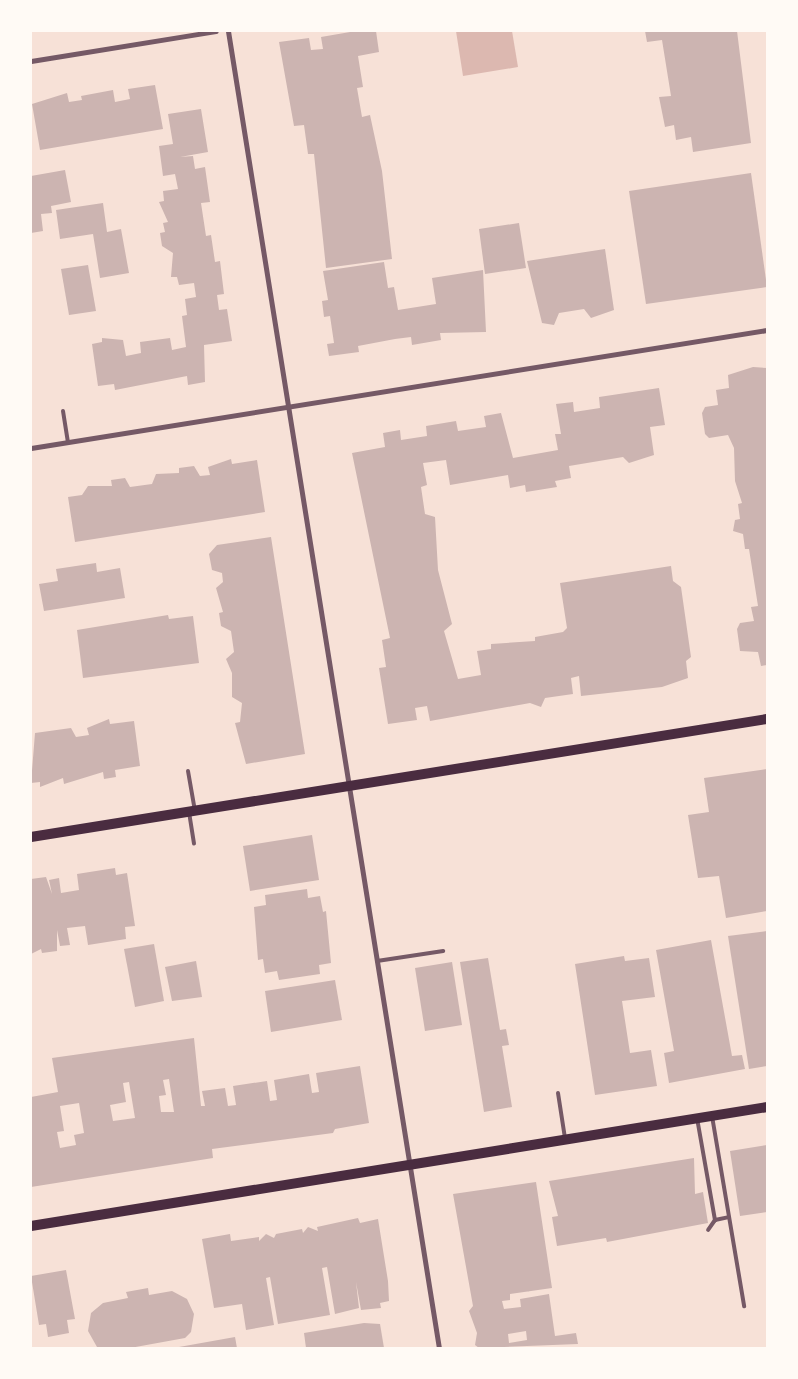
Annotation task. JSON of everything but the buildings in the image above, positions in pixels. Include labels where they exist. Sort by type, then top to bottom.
[{"type":"main road","points":[[31,837],[767,719]]},
{"type":"main road","points":[[31,1226],[767,1107]]},
{"type":"street","points":[[31,61],[216,31]]},
{"type":"street","points":[[228,31],[439,1348]]},
{"type":"street","points":[[31,448],[767,330]]},
{"type":"lane","points":[[63,411],[68,442]]},
{"type":"lane","points":[[188,771],[194,844]]},
{"type":"lane","points":[[377,961],[443,951]]},
{"type":"lane","points":[[558,1093],[566,1140]]},
{"type":"lane","points":[[712,1116],[744,1306]]},
{"type":"lane","points":[[697,1118],[715,1220]]},
{"type":"lane","points":[[708,1230],[715,1220],[730,1217]]},
{"type":"shaded area","points":[[456,31],[512,31],[518,67],[463,76]]}]
